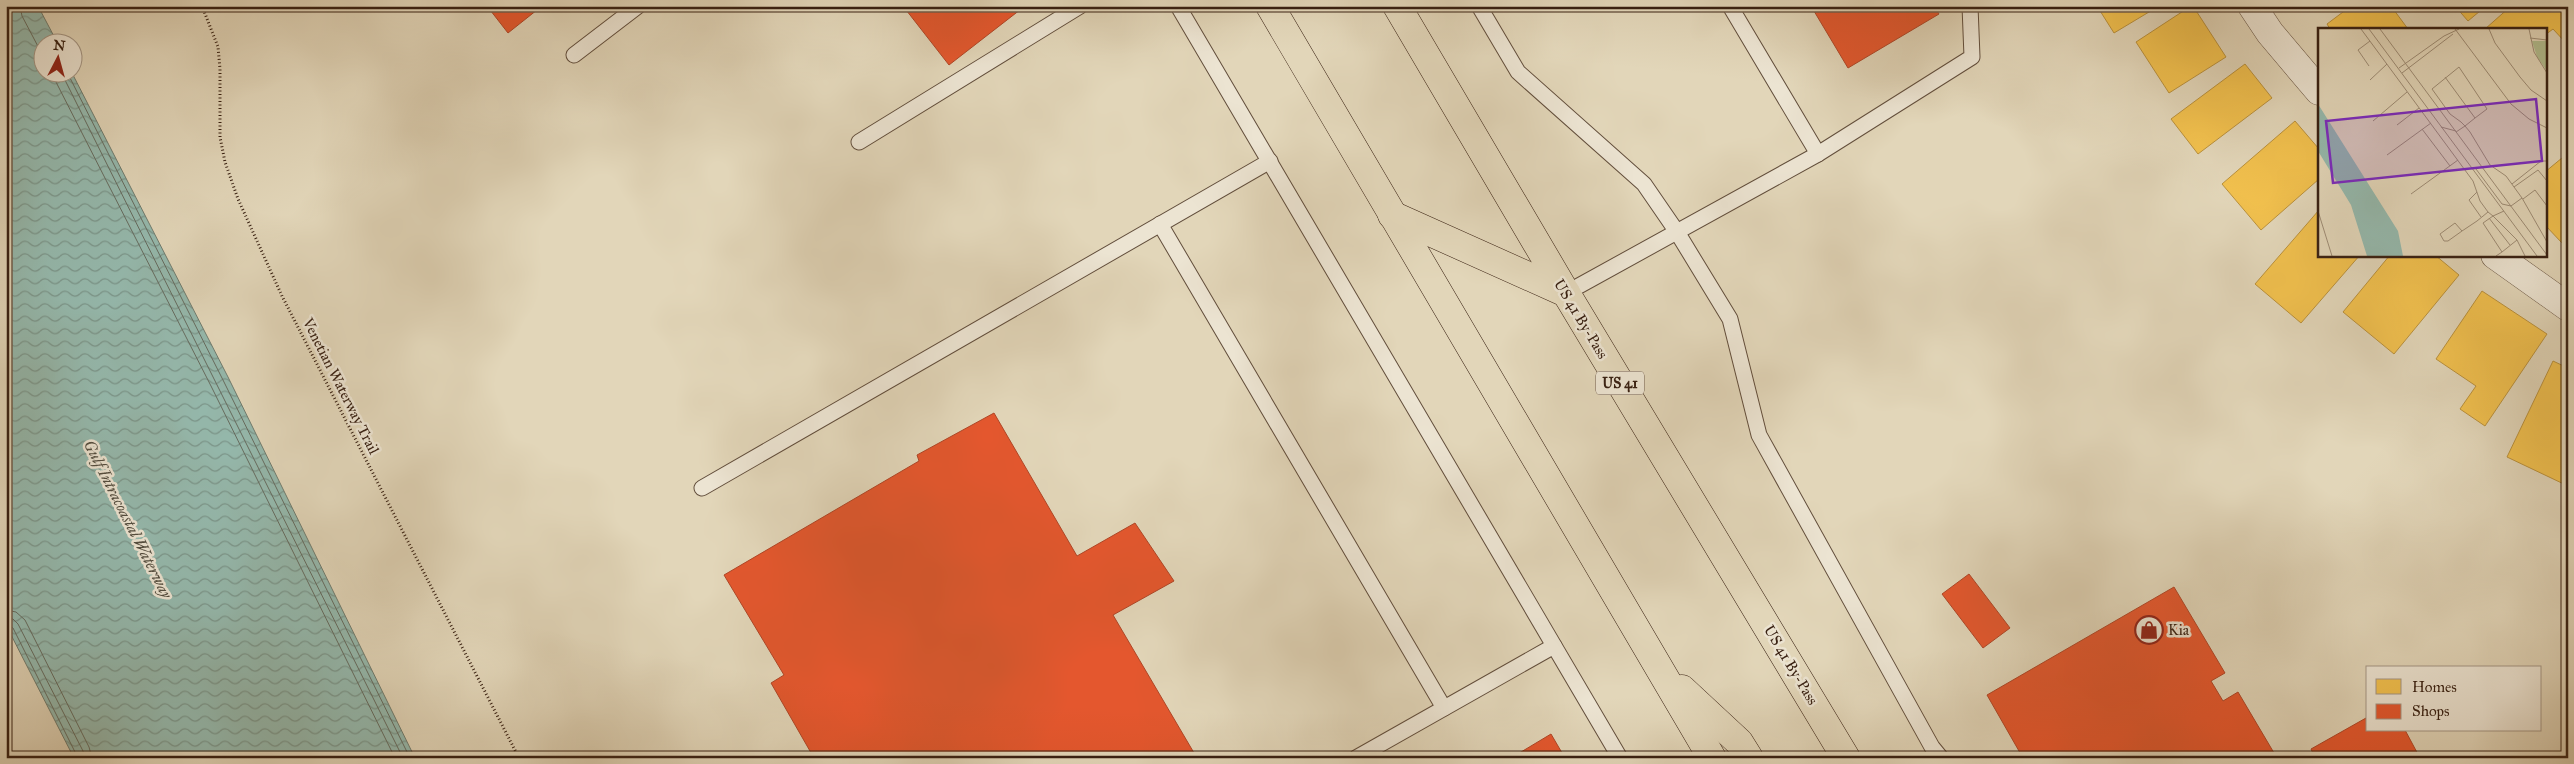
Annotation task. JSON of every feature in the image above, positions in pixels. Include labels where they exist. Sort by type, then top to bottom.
[{"type":"main road","points":[[1270,6],[1712,758]]},
{"type":"main road","name":"US 41 By-Pass","points":[[1397,6],[1566,293],[1846,758]]},
{"type":"main road","points":[[1392,215],[1566,293]]},
{"type":"main road","points":[[1660,669],[1739,742],[1749,758]]},
{"type":"street","points":[[2252,6],[2270,33],[2318,90]]},
{"type":"street","points":[[2496,256],[2568,307]]},
{"type":"lane","points":[[574,55],[638,6]]},
{"type":"lane","points":[[859,142],[1080,6]]},
{"type":"lane","points":[[1178,6],[1620,758]]},
{"type":"lane","points":[[1479,6],[1518,72],[1644,184],[1677,232],[1730,319],[1759,435],[1927,738],[1941,758]]},
{"type":"lane","points":[[1730,6],[1818,154]]},
{"type":"lane","points":[[1566,293],[1818,154],[1972,57],[1970,6]]},
{"type":"lane","points":[[702,488],[1270,162]]},
{"type":"lane","points":[[1160,224],[1444,708]]},
{"type":"lane","points":[[1356,758],[1554,646]]},
{"type":"path","name":"Venetian Waterway Trail","points":[[202,6],[218,47],[220,69],[220,137],[225,162],[238,199],[282,296],[519,758]]},
{"type":"water","name":"Gulf Intracoastal Waterway","points":[[6,6],[38,6],[52,32],[32,32],[32,82],[77,82],[228,377],[415,758],[74,758],[6,625]]},
{"type":"building: Homes","points":[[2097,6],[2159,6],[2114,33]]},
{"type":"building: Homes","points":[[2193,6],[2226,57],[2169,93],[2136,42]]},
{"type":"building: Homes","points":[[2351,6],[2391,6],[2407,28],[2329,28],[2327,24]]},
{"type":"building: Homes","points":[[2455,6],[2486,6],[2468,21]]},
{"type":"building: Homes","points":[[2511,6],[2568,6],[2568,42],[2566,43],[2553,29],[2546,34],[2546,28],[2486,28]]},
{"type":"building: Homes","points":[[2245,64],[2272,98],[2198,154],[2171,119]]},
{"type":"building: Homes","points":[[2295,121],[2318,148],[2318,180],[2261,230],[2222,184]]},
{"type":"building: Homes","points":[[2568,153],[2568,238],[2562,243],[2546,226],[2546,171]]},
{"type":"building: Homes","points":[[2318,211],[2318,256],[2359,256],[2301,323],[2255,284]]},
{"type":"building: Homes","points":[[2389,256],[2436,256],[2459,275],[2394,354],[2343,312]]},
{"type":"building: Homes","points":[[2482,291],[2547,334],[2485,426],[2460,409],[2476,386],[2436,359]]},
{"type":"building: Homes","points":[[2553,361],[2568,368],[2568,486],[2507,457]]},
{"type":"building: Shops","points":[[487,6],[542,6],[508,33]]},
{"type":"building: Shops","points":[[903,6],[1025,6],[949,65]]},
{"type":"building: Shops","points":[[1811,6],[1934,6],[1939,14],[1848,68]]},
{"type":"building: Shops","points":[[994,413],[1077,556],[1135,523],[1174,581],[1113,615],[1197,758],[814,758],[771,683],[784,675],[724,575],[919,461],[917,455]]},
{"type":"building: Shops","points":[[1969,574],[2010,628],[1983,648],[1942,594]]},
{"type":"building: Shops","name":"Kia","points":[[2174,587],[2225,673],[2211,681],[2223,701],[2238,692],[2277,758],[2023,758],[1987,695]]},
{"type":"building: Shops","points":[[2366,718],[2366,732],[2406,732],[2420,758],[2315,758],[2311,749]]},
{"type":"building: Shops","points":[[1551,734],[1565,758],[1511,758]]},
{"type":"place","name":"Kia","points":[[2149,630]]}]
